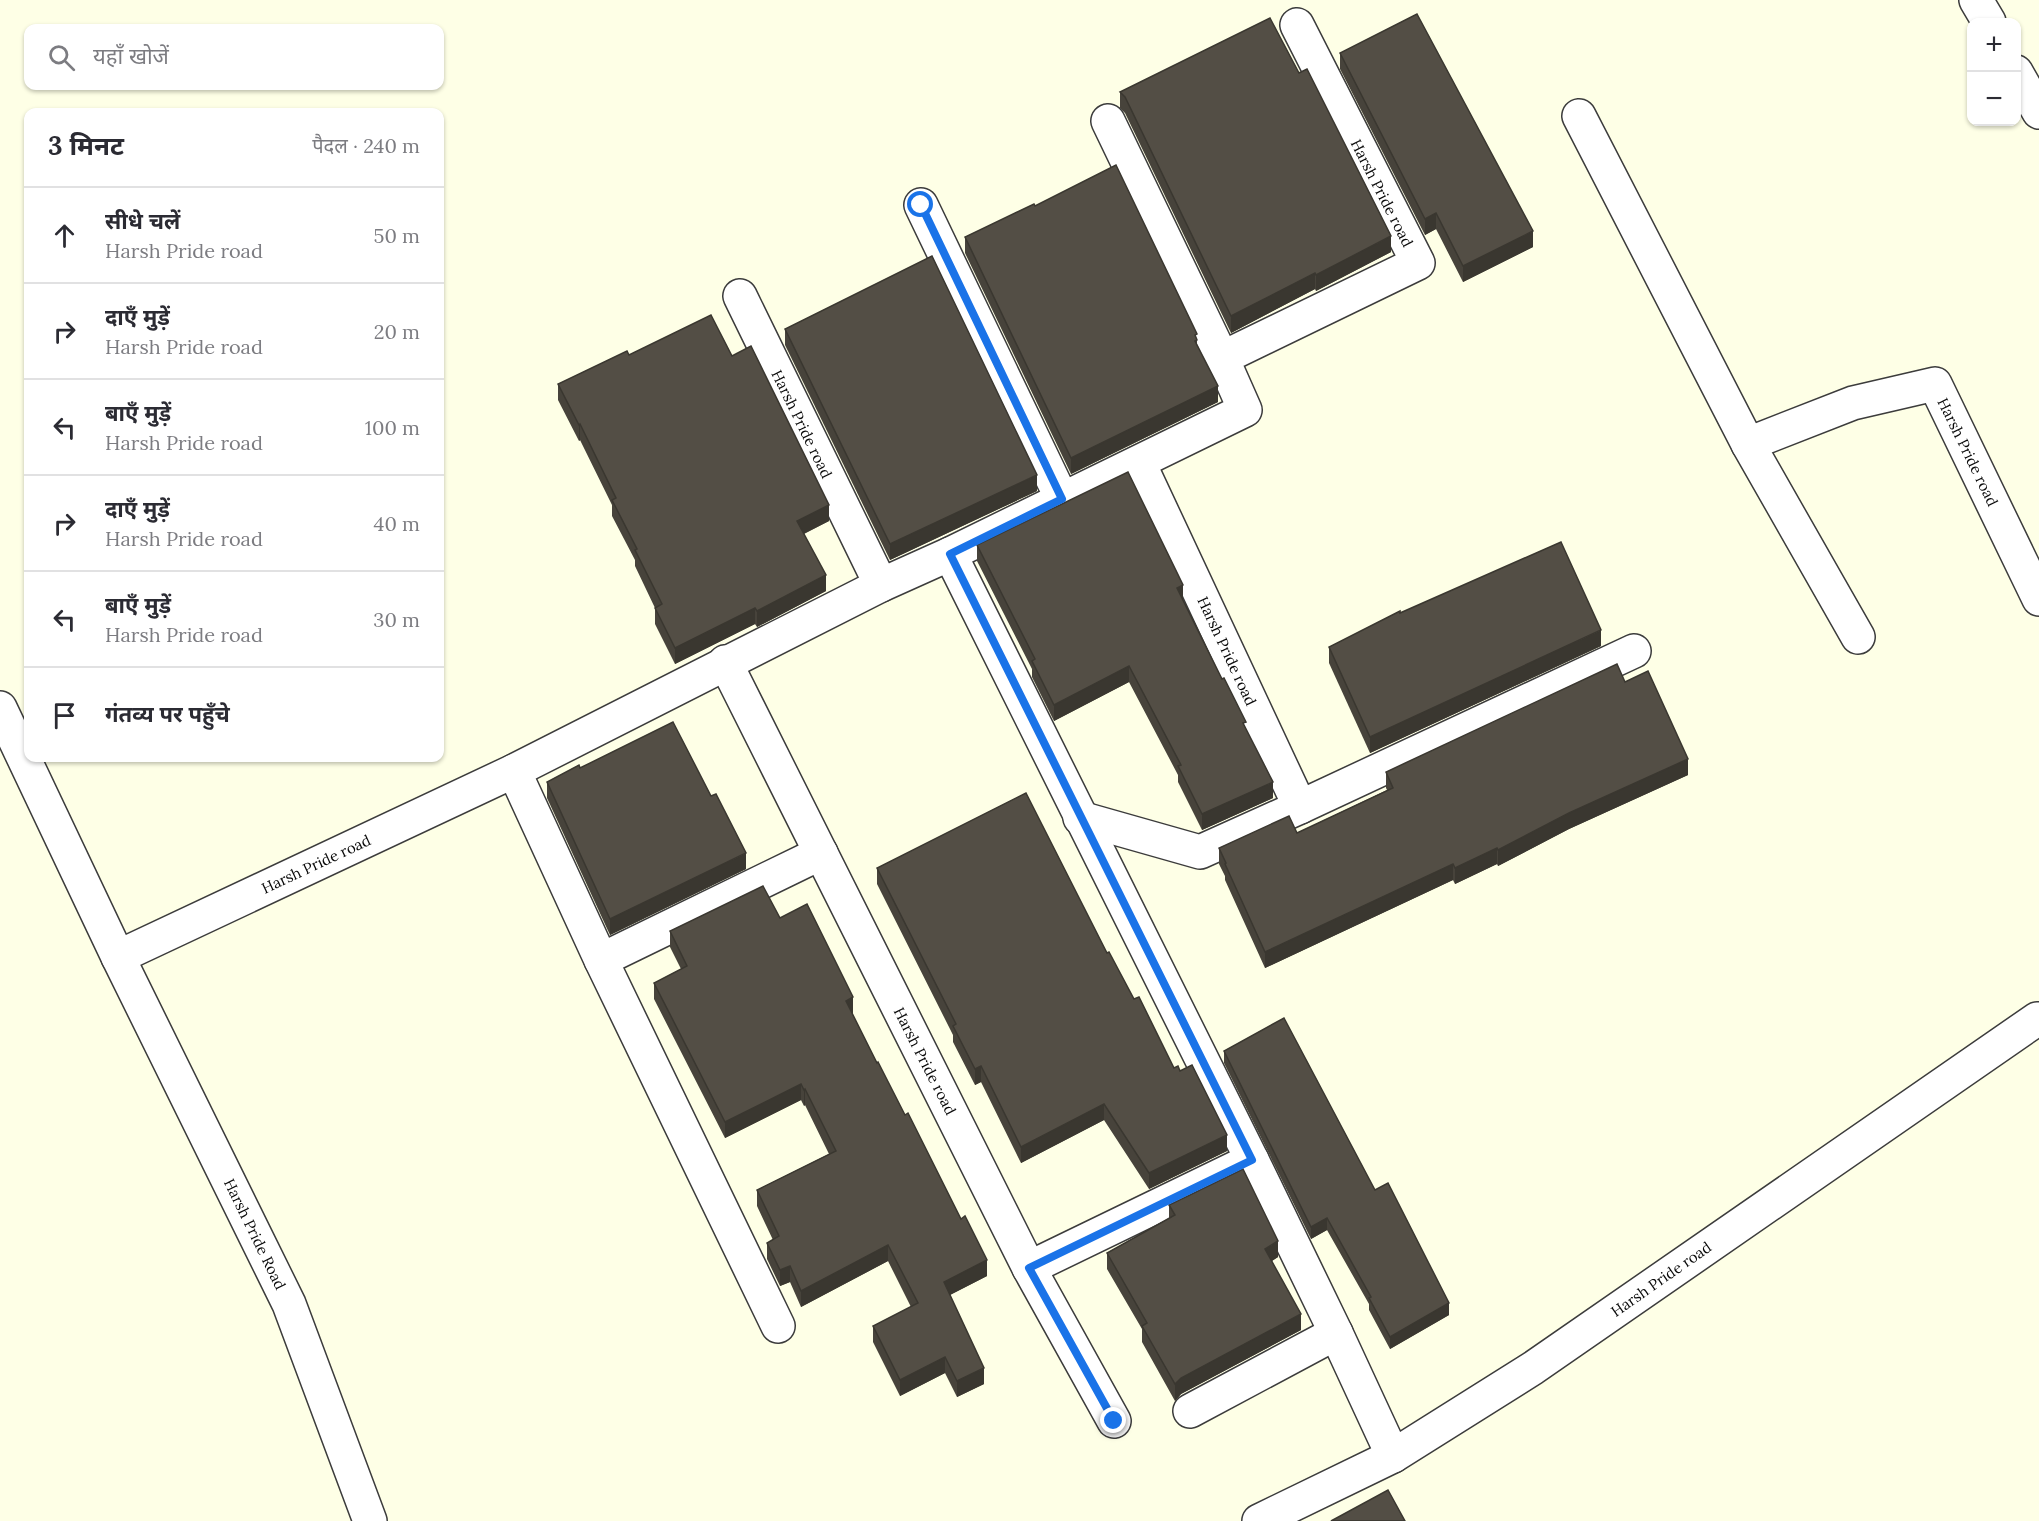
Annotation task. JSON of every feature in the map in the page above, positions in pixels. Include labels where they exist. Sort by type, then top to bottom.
[{"type":"street","points":[[1976,0],[1987,18]]},
{"type":"street","name":"Harsh Pride road","points":[[1222,358],[1418,264],[1297,25]]},
{"type":"street","points":[[2021,81],[2039,112]]},
{"type":"street","points":[[1579,116],[1748,444],[1857,637]]},
{"type":"street","name":"Harsh Pride road","points":[[118,957],[514,771],[725,662],[1245,410],[1108,121]]},
{"type":"street","points":[[921,205],[1062,499]]},
{"type":"street","name":"Harsh Pride road","points":[[740,297],[881,585]]},
{"type":"street","name":"Harsh Pride road","points":[[1748,444],[1853,403],[1935,384],[2039,599]]},
{"type":"street","name":"Harsh Pride road","points":[[1139,463],[1300,807]]},
{"type":"street","points":[[950,554],[1252,1160],[1393,1456]]},
{"type":"street","points":[[1080,818],[1200,852],[1634,651]]},
{"type":"street","name":"Harsh Pride road","points":[[725,662],[1029,1268],[1114,1421]]},
{"type":"street","name":"Harsh Pride Road","points":[[0,708],[24,759]]},
{"type":"street","name":"Harsh Pride Road","points":[[26,762],[118,957],[289,1304],[370,1521]]},
{"type":"street","points":[[514,771],[601,960],[778,1326]]},
{"type":"street","points":[[601,960],[821,853]]},
{"type":"street","name":"Harsh Pride road","points":[[1259,1521],[1393,1456],[1533,1368],[2038,1019]]},
{"type":"street","points":[[1029,1268],[1252,1160]]},
{"type":"street","points":[[1190,1411],[1336,1333]]},
{"type":"building","points":[[1417,14],[1533,231],[1463,266],[1436,213],[1425,219],[1340,53]]},
{"type":"building","points":[[1270,18],[1299,73],[1307,69],[1391,236],[1231,316],[1125,97],[1120,92]]},
{"type":"building","points":[[1116,165],[1197,334],[1195,341],[1218,386],[1071,458],[965,237],[1034,204],[1035,206]]},
{"type":"building","points":[[932,256],[1037,475],[890,544],[785,329]]},
{"type":"building","points":[[711,315],[732,356],[751,346],[829,505],[797,521],[826,575],[757,611],[755,608],[675,648],[655,608],[662,604],[612,500],[616,498],[558,384],[627,351],[629,355]]},
{"type":"building","points":[[1128,472],[1183,585],[1177,588],[1246,722],[1243,723],[1273,782],[1202,814],[1178,766],[1181,765],[1129,666],[1054,705],[1032,661],[1035,659],[977,545]]},
{"type":"building","points":[[1561,542],[1601,630],[1370,737],[1329,647],[1400,611],[1400,613]]},
{"type":"building","points":[[1617,664],[1625,682],[1648,671],[1688,759],[1569,813],[1498,850],[1497,848],[1455,868],[1453,864],[1265,952],[1219,848],[1289,816],[1297,833],[1393,788],[1386,772]]},
{"type":"building","points":[[673,722],[711,796],[716,794],[746,853],[610,919],[547,782]]},
{"type":"building","points":[[1026,793],[1107,953],[1109,952],[1134,999],[1139,997],[1174,1068],[1178,1066],[1180,1071],[1192,1065],[1227,1135],[1149,1173],[1104,1104],[1021,1147],[981,1066],[975,1069],[953,1026],[956,1024],[877,868]]},
{"type":"building","points":[[763,886],[780,918],[807,904],[853,997],[846,1001],[877,1063],[905,1115],[908,1113],[961,1219],[965,1216],[987,1260],[944,1282],[984,1368],[957,1381],[945,1357],[900,1380],[873,1326],[918,1303],[888,1245],[801,1291],[790,1266],[780,1270],[767,1243],[779,1236],[757,1190],[836,1151],[801,1084],[725,1122],[654,983],[687,966],[670,931]]},
{"type":"building","points":[[1284,1018],[1375,1190],[1388,1183],[1449,1303],[1390,1337],[1369,1298],[1371,1297],[1327,1218],[1311,1227],[1224,1051]]},
{"type":"building","points":[[1243,1169],[1278,1241],[1265,1249],[1301,1314],[1181,1378],[1175,1384],[1142,1326],[1147,1323],[1107,1253],[1175,1215],[1169,1205]]},
{"type":"building","points":[[1388,1490],[1405,1521],[1331,1521]]},
{"type":"route","points":[[921,205],[1062,499],[950,554],[1252,1160],[1029,1268],[1114,1421]]}]
